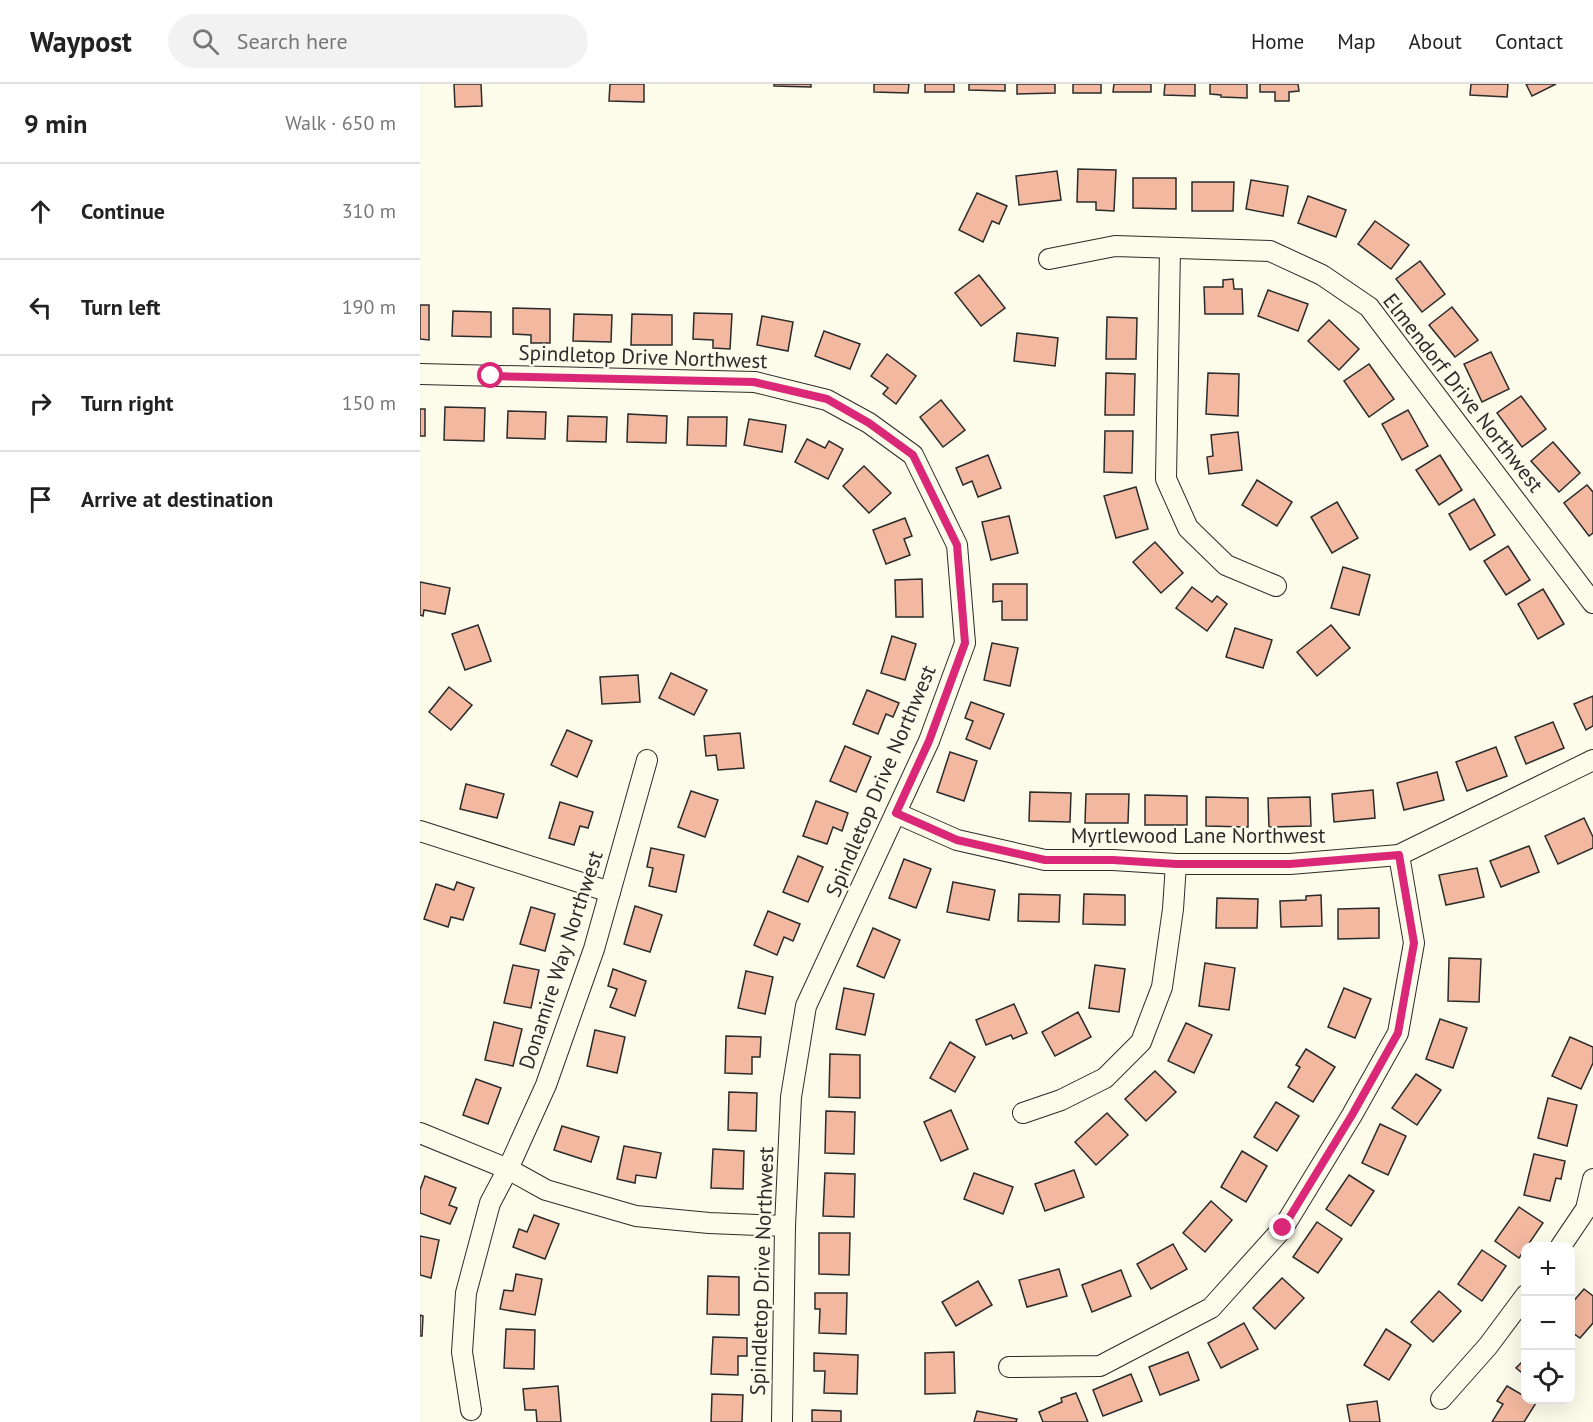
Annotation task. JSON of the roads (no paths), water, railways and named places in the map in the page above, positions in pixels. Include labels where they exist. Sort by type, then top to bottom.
[{"type":"street","name":"Elmendorf Drive Northwest","points":[[1049,259],[1115,246],[1270,251],[1322,275],[1369,307],[1593,603]]},
{"type":"street","points":[[1170,249],[1166,479],[1188,528],[1226,565],[1276,586]]},
{"type":"street","name":"Spindletop Drive Northwest","points":[[420,374],[754,382],[827,399],[869,423],[913,455],[957,545],[965,643],[929,741],[806,1006],[791,1096],[785,1226],[782,1422]]},
{"type":"street","name":"Donamire Way Northwest","points":[[471,1410],[462,1352],[466,1293],[490,1203],[546,1085],[594,949],[647,760]]},
{"type":"street","name":"Myrtlewood Lane Northwest","points":[[896,813],[957,840],[1045,860],[1113,860],[1176,864],[1290,864],[1399,855],[1593,760]]},
{"type":"street","points":[[420,831],[610,892]]},
{"type":"street","points":[[1010,1367],[1100,1366],[1211,1308],[1283,1228],[1352,1115],[1398,1033],[1414,943],[1399,855]]},
{"type":"street","points":[[1023,1113],[1061,1100],[1105,1078],[1142,1042],[1162,987],[1173,909],[1176,864]]},
{"type":"street","points":[[420,1133],[508,1169],[546,1190],[636,1216],[710,1223],[785,1226]]},
{"type":"street","points":[[1564,1242],[1586,1209],[1593,1179]]},
{"type":"street","points":[[1441,1399],[1488,1346],[1525,1296]]}]
